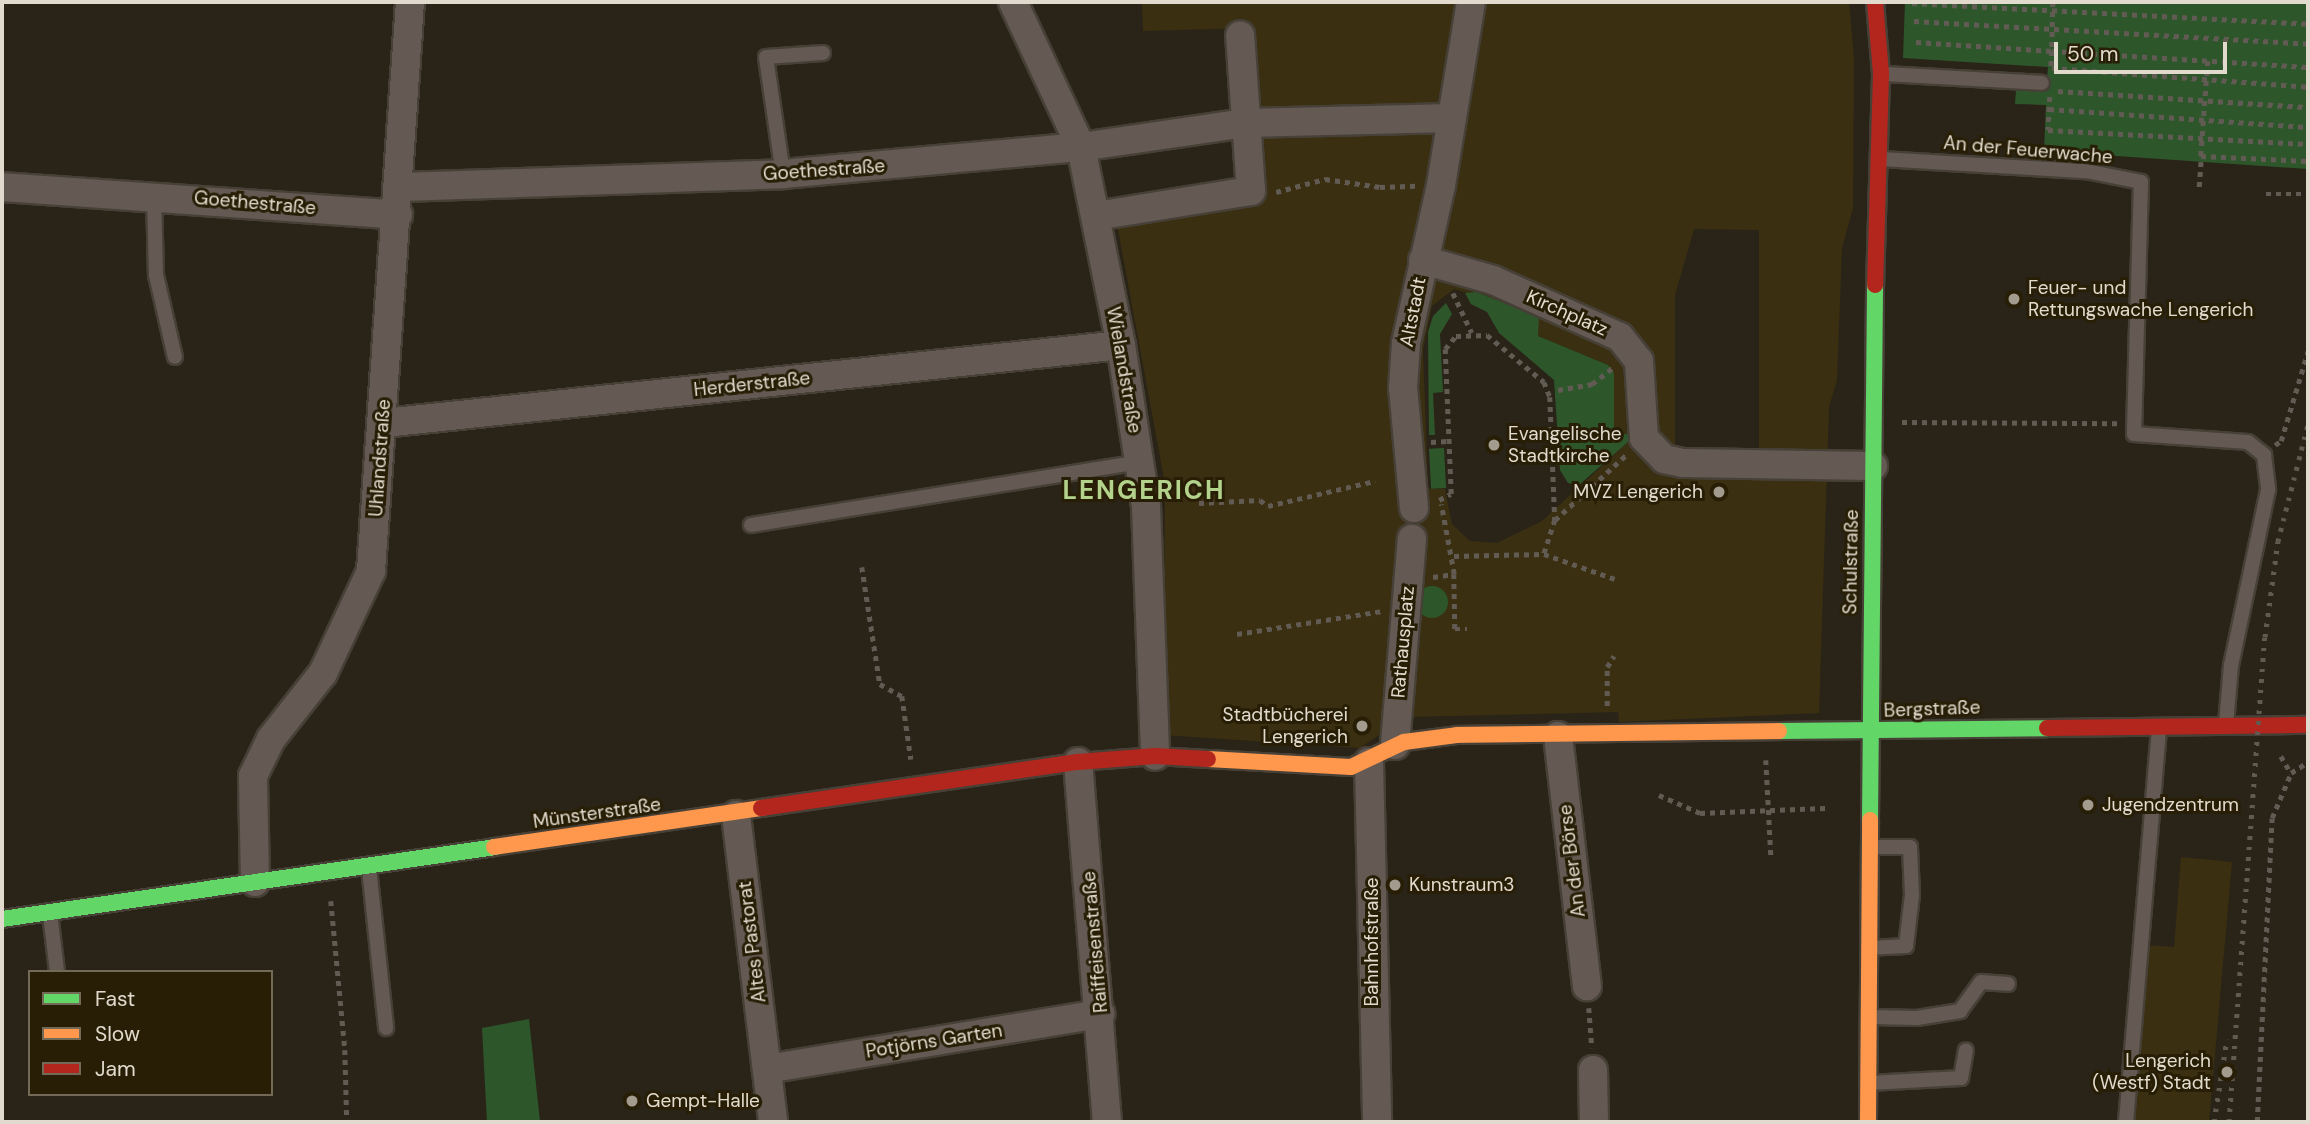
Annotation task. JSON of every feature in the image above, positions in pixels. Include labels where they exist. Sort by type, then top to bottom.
[{"type":"street","name":"Uhlandstraße","points":[[255,882],[253,776],[271,739],[324,673],[372,570],[400,187],[410,2]]},
{"type":"street","name":"Wielandstraße","points":[[1013,2],[1081,147],[1121,345],[1140,462],[1155,649],[1155,756]]},
{"type":"street","name":"Altstadt","points":[[1427,504],[1403,388],[1406,343],[1441,185],[1472,2]]},
{"type":"street","name":"Schulstraße","points":[[1868,1122],[1873,421],[1881,74],[1875,2]]},
{"type":"street","points":[[1096,216],[1251,191],[1240,35]]},
{"type":"street","points":[[1246,124],[1452,118]]},
{"type":"street","name":"Goethestraße","points":[[400,187],[783,174],[1081,147],[1246,124]]},
{"type":"street","name":"Goethestraße","points":[[2,187],[154,195],[398,215]]},
{"type":"street","name":"Kirchplatz","points":[[1423,260],[1493,280],[1620,337],[1631,352]]},
{"type":"street","name":"Herderstraße","points":[[384,423],[1121,345]]},
{"type":"street","points":[[1631,352],[1639,361],[1644,438],[1664,459],[1683,463],[1873,466]]},
{"type":"street","name":"Rathausplatz","points":[[1395,745],[1412,539]]},
{"type":"street","name":"Bergstraße","points":[[1558,736],[2160,724],[2308,725]]},
{"type":"street","points":[[1368,762],[1395,745],[1457,735],[1558,736]]},
{"type":"street","name":"An der Börse","points":[[1558,736],[1587,986]]},
{"type":"street","name":"Münsterstraße","points":[[2,919],[736,815],[1078,762],[1155,756],[1199,756],[1351,767],[1368,762]]},
{"type":"street","name":"Raiffeisenstraße","points":[[1078,762],[1101,1014],[1107,1122]]},
{"type":"street","name":"Bahnhofstraße","points":[[1368,762],[1377,1122]]},
{"type":"street","name":"Altes Pastorat","points":[[736,815],[773,1122]]},
{"type":"street","name":"Potjörns Garten","points":[[767,1069],[1101,1014]]},
{"type":"street","points":[[1593,1070],[1594,1122]]},
{"type":"lane","points":[[783,174],[766,57],[823,53]]},
{"type":"lane","points":[[1881,74],[2046,87]]},
{"type":"lane","name":"An der Feuerwache","points":[[1880,159],[2086,171],[2141,182],[2134,424]]},
{"type":"lane","points":[[154,195],[156,275],[175,357]]},
{"type":"lane","points":[[2134,424],[2134,434],[2248,442],[2264,455],[2268,490],[2231,664],[2226,724]]},
{"type":"lane","points":[[751,525],[1140,462]]},
{"type":"lane","points":[[2126,1122],[2160,724]]},
{"type":"lane","points":[[1869,948],[1906,946],[1912,895],[1910,847],[1870,847]]},
{"type":"lane","points":[[369,867],[386,1028]]},
{"type":"lane","points":[[50,912],[57,970]]},
{"type":"lane","points":[[1869,1017],[1917,1018],[1960,1011],[1981,982],[2008,984]]},
{"type":"lane","points":[[1868,1083],[1961,1078],[1966,1050]]},
{"type":"path","points":[[2053,2],[2052,51],[2308,66]]},
{"type":"path","points":[[1912,4],[2308,24]]},
{"type":"path","points":[[1914,21],[2308,44]]},
{"type":"path","points":[[2199,187],[2208,61]]},
{"type":"path","points":[[2051,68],[2207,82],[2308,87]]},
{"type":"path","points":[[2046,87],[2308,107]]},
{"type":"path","points":[[2049,110],[2308,127]]},
{"type":"path","points":[[2048,130],[2308,144]]},
{"type":"path","points":[[2202,156],[2308,161]]},
{"type":"path","points":[[1251,191],[1270,193],[1325,179],[1380,187],[1441,185]]},
{"type":"path","points":[[2266,194],[2308,194]]},
{"type":"path","points":[[1455,298],[1472,333]]},
{"type":"path","points":[[1427,504],[1451,494],[1445,349],[1456,335],[1472,333],[1497,340],[1548,389],[1555,520],[1544,554]]},
{"type":"path","points":[[2264,455],[2281,441],[2308,351]]},
{"type":"path","points":[[1558,390],[1592,384],[1631,352]]},
{"type":"path","points":[[1873,421],[2134,424]]},
{"type":"path","points":[[1555,520],[1644,438]]},
{"type":"path","points":[[1436,442],[1448,441]]},
{"type":"path","points":[[1199,503],[1260,500],[1268,506],[1375,481]]},
{"type":"path","points":[[1454,556],[1544,554],[1615,579]]},
{"type":"path","points":[[862,567],[880,684],[902,696],[915,787]]},
{"type":"path","points":[[1454,574],[1455,629],[1467,629]]},
{"type":"path","points":[[1237,634],[1378,611],[1405,611]]},
{"type":"path","points":[[1607,735],[1607,667],[1614,656]]},
{"type":"path","points":[[1765,733],[1771,857]]},
{"type":"path","points":[[2257,1122],[2272,818],[2291,773],[2308,762]]},
{"type":"path","points":[[1659,795],[1700,813],[1826,808]]},
{"type":"path","points":[[328,872],[345,1050],[347,1122]]},
{"type":"path","points":[[1587,986],[1593,1070]]},
{"type":"shaded area","points":[[1142,2],[1849,2],[1854,59],[1853,208],[1842,248],[1837,380],[1829,407],[1819,713],[1619,722],[1618,712],[1405,717],[1360,748],[1163,735],[1165,484],[1117,224],[1247,203],[1246,28],[1143,31]],"holes":[[[1694,229],[1759,230],[1759,453],[1675,452],[1675,295]],[[1454,289],[1521,308],[1538,336],[1608,365],[1614,434],[1628,442],[1542,521],[1497,543],[1470,541],[1452,524],[1445,489],[1428,489],[1423,350],[1432,306]]]},
{"type":"shaded area","points":[[2181,857],[2232,862],[2209,1122],[2129,1122],[2144,945],[2174,947]]},
{"type":"green space","points":[[1905,2],[2308,2],[2308,169],[2044,151],[2046,105],[2015,104],[2016,90],[2046,90],[2048,67],[1903,58]]},
{"type":"green space","points":[[1476,292],[1539,317],[1538,336],[1608,365],[1614,373],[1614,434],[1629,434],[1628,442],[1579,485],[1568,483],[1560,470],[1554,380],[1499,333],[1487,312],[1471,304],[1465,293]]},
{"type":"green space","points":[[1446,303],[1452,314],[1440,334],[1443,392],[1433,393],[1435,435],[1429,435],[1428,332],[1433,316]]},
{"type":"green space","points":[[1444,448],[1446,488],[1431,489],[1429,449]]},
{"type":"green space","points":[[1432,586],[1443,591],[1448,602],[1443,613],[1432,618],[1421,613],[1416,602],[1421,591]]},
{"type":"green space","points":[[529,1019],[540,1122],[487,1122],[482,1028]]},
{"type":"railway","points":[[2229,1122],[2265,637],[2278,541],[2308,424]]},
{"type":"railway","points":[[2214,1122],[2227,1039]]},
{"type":"traffic: fast","points":[[1870,820],[1875,285]]},
{"type":"traffic: fast","points":[[1779,731],[2047,728]]},
{"type":"traffic: fast","points":[[2,919],[494,847]]},
{"type":"traffic: slow","points":[[1208,759],[1351,767],[1404,742],[1457,735],[1779,731]]},
{"type":"traffic: slow","points":[[494,847],[761,808]]},
{"type":"traffic: slow","points":[[1868,1122],[1870,820]]},
{"type":"traffic: jam","points":[[1875,2],[1881,74],[1875,285]]},
{"type":"traffic: jam","points":[[2047,728],[2308,725]]},
{"type":"traffic: jam","points":[[761,808],[1078,762],[1155,756],[1208,759]]},
{"type":"place","name":"Feuer- und Rettungswache Lengerich","points":[[2014,299]]},
{"type":"place","name":"Evangelische Stadtkirche","points":[[1494,445]]},
{"type":"place","name":"MVZ Lengerich","points":[[1719,492]]},
{"type":"place","name":"Stadtbücherei Lengerich","points":[[1362,726]]},
{"type":"place","name":"Jugendzentrum","points":[[2088,805]]},
{"type":"place","name":"Kunstraum3","points":[[1395,885]]},
{"type":"place","name":"Lengerich (Westf) Stadt","points":[[2227,1072]]},
{"type":"place","name":"Gempt-Halle","points":[[632,1101]]},
{"type":"district","name":"LENGERICH","points":[[1144,491]]}]
